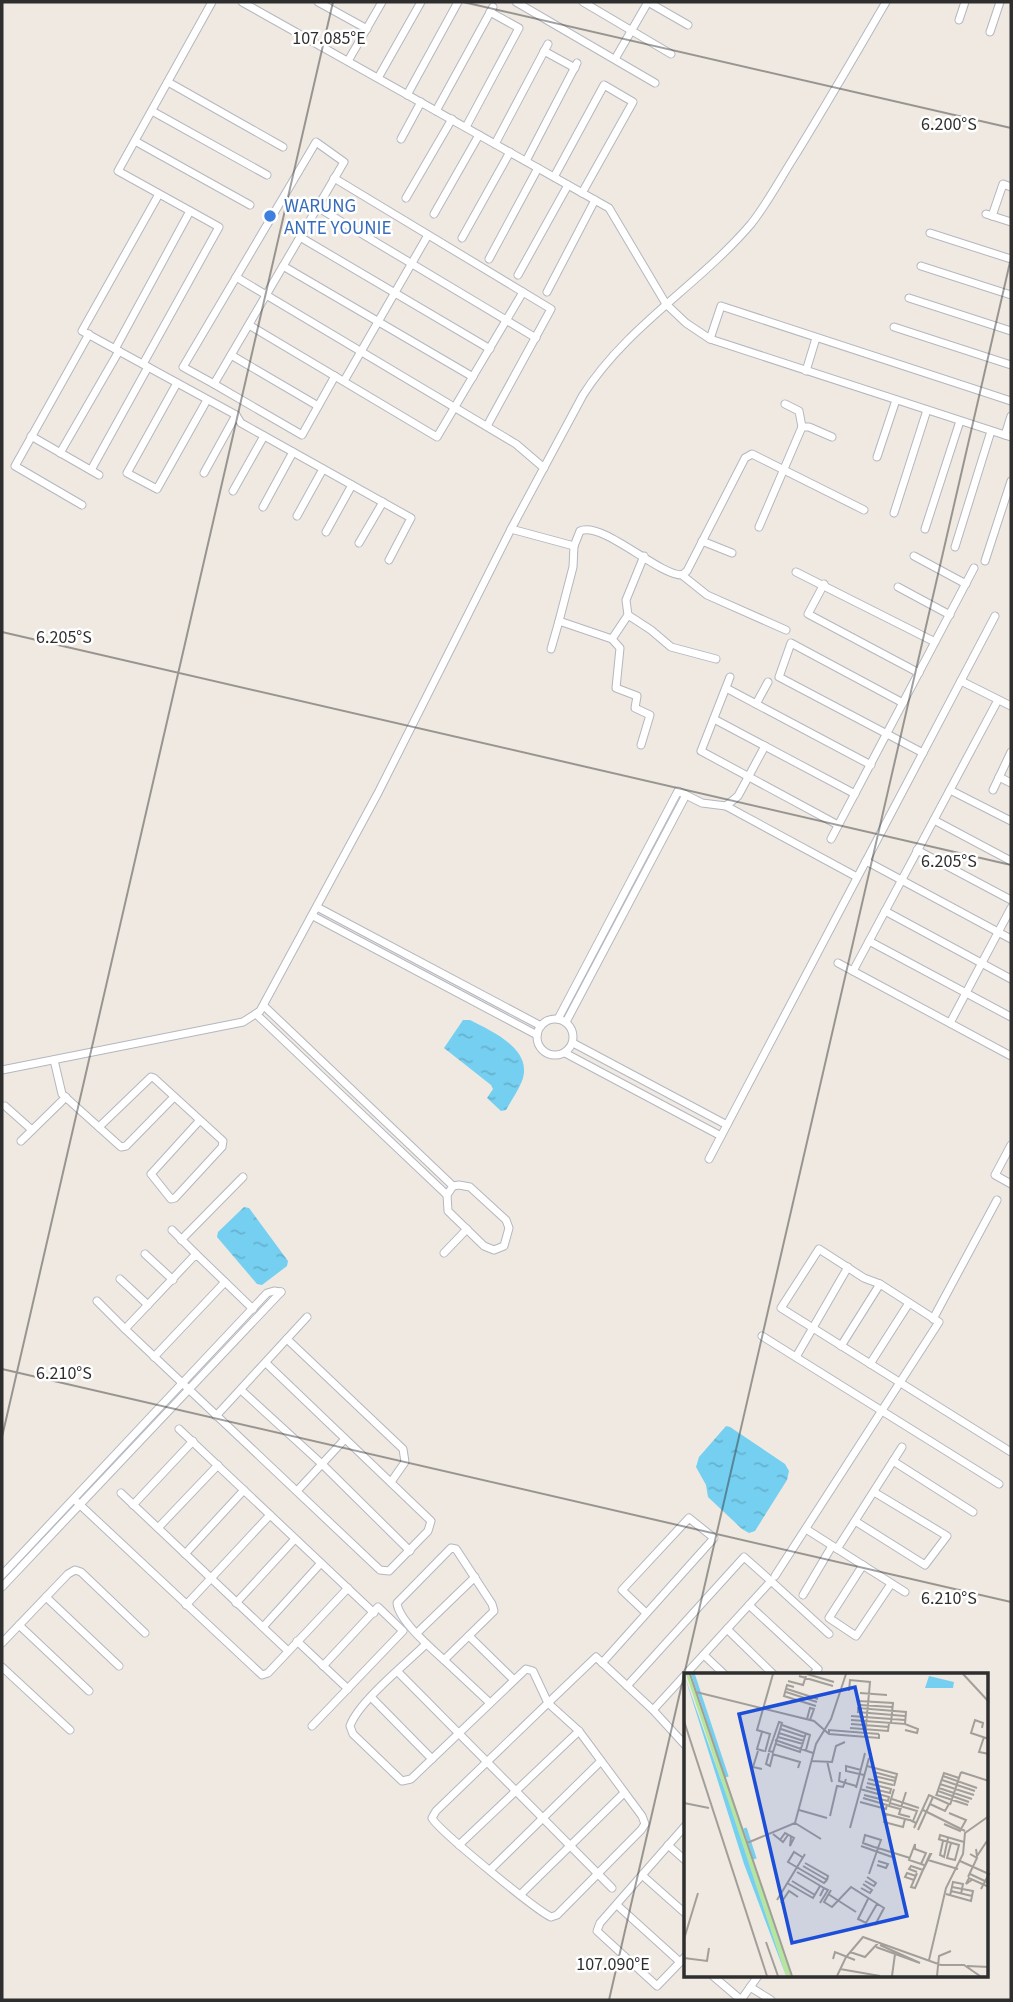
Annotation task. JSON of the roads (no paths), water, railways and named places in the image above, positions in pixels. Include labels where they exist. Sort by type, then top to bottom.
[{"type":"street","points":[[91,470],[219,227],[118,171],[212,2]]},
{"type":"street","points":[[242,2],[609,208],[666,304],[686,323],[710,339],[1008,436],[1011,416]]},
{"type":"street","points":[[318,2],[367,29]]},
{"type":"street","points":[[348,61],[382,2]]},
{"type":"street","points":[[378,78],[421,2]]},
{"type":"street","points":[[407,95],[458,2]]},
{"type":"street","points":[[583,2],[671,54]]},
{"type":"street","points":[[615,59],[648,2],[688,25]]},
{"type":"street","points":[[2,1070],[243,1022],[264,1006],[378,793],[511,529],[593,379],[649,319],[711,265],[752,223],[801,147],[886,2]]},
{"type":"street","points":[[959,20],[965,2]]},
{"type":"street","points":[[990,32],[1000,2]]},
{"type":"street","points":[[520,3],[655,83]]},
{"type":"street","points":[[436,111],[492,9],[519,28],[466,127]]},
{"type":"street","points":[[495,144],[546,48],[576,66],[526,161]]},
{"type":"street","points":[[168,82],[283,146]]},
{"type":"street","points":[[554,177],[604,85],[633,102],[582,192]]},
{"type":"street","points":[[401,139],[421,102]]},
{"type":"street","points":[[152,111],[267,175]]},
{"type":"street","points":[[406,198],[452,120]]},
{"type":"street","points":[[434,214],[479,135]]},
{"type":"street","points":[[135,141],[250,205]]},
{"type":"street","points":[[214,384],[344,162],[316,142],[183,367],[302,435],[335,376]]},
{"type":"street","points":[[462,238],[510,152]]},
{"type":"street","points":[[489,259],[538,168]]},
{"type":"street","points":[[334,178],[551,309],[486,426]]},
{"type":"street","points":[[1011,187],[1003,184],[989,215],[1011,222]]},
{"type":"street","points":[[518,275],[568,185]]},
{"type":"street","points":[[159,194],[82,331],[236,415],[242,423],[264,436],[411,518],[389,560]]},
{"type":"street","points":[[547,292],[595,200]]},
{"type":"street","points":[[317,207],[536,338]]},
{"type":"street","points":[[60,453],[190,211]]},
{"type":"street","points":[[930,233],[1011,259]]},
{"type":"street","points":[[344,381],[428,235]]},
{"type":"street","points":[[300,237],[490,349]]},
{"type":"street","points":[[283,266],[472,377]]},
{"type":"street","points":[[921,266],[1011,295]]},
{"type":"street","points":[[236,277],[516,444],[544,468]]},
{"type":"street","points":[[249,325],[437,437],[523,292]]},
{"type":"street","points":[[909,298],[1011,331]]},
{"type":"street","points":[[710,339],[721,306],[1011,401]]},
{"type":"street","points":[[894,327],[1011,365]]},
{"type":"street","points":[[82,505],[15,466],[89,334]]},
{"type":"street","points":[[806,371],[816,338]]},
{"type":"street","points":[[231,355],[318,406]]},
{"type":"street","points":[[177,383],[127,472],[147,484],[157,489],[207,400]]},
{"type":"street","points":[[877,457],[896,400]]},
{"type":"street","points":[[759,527],[802,428],[799,411],[785,404]]},
{"type":"street","points":[[894,513],[928,410]]},
{"type":"street","points":[[204,473],[236,415]]},
{"type":"street","points":[[925,529],[960,421]]},
{"type":"street","points":[[802,428],[809,427],[832,437]]},
{"type":"street","points":[[956,547],[991,431]]},
{"type":"street","points":[[31,436],[99,475]]},
{"type":"street","points":[[233,491],[264,436]]},
{"type":"street","points":[[263,507],[293,452]]},
{"type":"street","points":[[551,649],[573,567],[577,535],[587,528],[644,556],[675,575],[682,575],[687,571],[746,456],[754,454],[864,510]]},
{"type":"street","points":[[297,516],[323,469]]},
{"type":"street","points":[[985,561],[1011,481]]},
{"type":"street","points":[[326,532],[352,485]]},
{"type":"street","points":[[359,543],[383,502]]},
{"type":"street","points":[[511,529],[574,546]]},
{"type":"street","points":[[702,541],[732,553]]},
{"type":"street","points":[[612,639],[628,615],[626,600],[644,556]]},
{"type":"street","points":[[914,556],[966,584]]},
{"type":"street","points":[[831,839],[974,568]]},
{"type":"street","points":[[796,572],[936,642]]},
{"type":"street","points":[[682,575],[707,595],[786,630]]},
{"type":"street","points":[[824,584],[808,614],[919,673]]},
{"type":"street","points":[[898,587],[950,615]]},
{"type":"street","points":[[628,615],[652,630],[671,647],[716,659]]},
{"type":"street","points":[[709,1159],[995,616]]},
{"type":"street","points":[[559,621],[612,639],[620,648],[615,688],[637,696],[635,708],[650,714],[641,745]]},
{"type":"street","points":[[903,703],[791,643],[779,677],[923,753]]},
{"type":"street","points":[[730,677],[701,751],[838,825]]},
{"type":"street","points":[[961,681],[1011,706]]},
{"type":"street","points":[[755,704],[768,682]]},
{"type":"street","points":[[726,688],[870,765]]},
{"type":"street","points":[[853,971],[998,699]]},
{"type":"street","points":[[714,719],[855,794]]},
{"type":"street","points":[[726,806],[738,796],[765,746]]},
{"type":"street","points":[[993,790],[1011,752]]},
{"type":"street","points":[[999,777],[1011,783]]},
{"type":"street","points":[[950,790],[1011,821]]},
{"type":"street","points":[[562,1020],[678,791],[702,803],[726,806],[857,877]]},
{"type":"street","points":[[934,820],[1011,861]]},
{"type":"street","points":[[917,850],[1011,900]]},
{"type":"street","points":[[866,861],[1011,939]]},
{"type":"street","points":[[317,907],[541,1026]]},
{"type":"street","points":[[950,1023],[1011,908]]},
{"type":"street","points":[[885,911],[1011,979]]},
{"type":"street","points":[[313,916],[537,1035]]},
{"type":"street","points":[[869,941],[1011,1017]]},
{"type":"street","points":[[838,963],[1011,1056]]},
{"type":"street","points":[[264,1006],[453,1186],[470,1186],[506,1220],[509,1228],[504,1246],[494,1250],[484,1246],[448,1211],[447,1195],[453,1186]]},
{"type":"street","points":[[256,1014],[447,1195]]},
{"type":"street","points":[[562,1020],[571,1028],[573,1043],[565,1053],[548,1055],[541,1050],[537,1035],[541,1026],[545,1021],[562,1020]]},
{"type":"street","points":[[573,1043],[727,1125]]},
{"type":"street","points":[[565,1053],[721,1136]]},
{"type":"street","points":[[54,1060],[62,1094],[121,1147],[126,1146],[174,1097]]},
{"type":"street","points":[[99,1127],[148,1077],[155,1078],[200,1120],[224,1144],[171,1199],[151,1174],[200,1120]]},
{"type":"street","points":[[20,1141],[66,1097]]},
{"type":"street","points":[[357,1110],[364,1101]]},
{"type":"street","points":[[5,1106],[32,1130]]},
{"type":"street","points":[[1011,1145],[995,1175],[1011,1184]]},
{"type":"street","points":[[181,1240],[243,1177]]},
{"type":"street","points":[[933,1318],[997,1200]]},
{"type":"street","points":[[444,1253],[467,1229]]},
{"type":"street","points":[[172,1230],[253,1309]]},
{"type":"street","points":[[690,1673],[773,1579],[806,1529],[900,1382],[939,1322],[819,1249],[781,1308],[900,1382],[1011,1452]]},
{"type":"street","points":[[145,1254],[173,1280]]},
{"type":"street","points":[[125,1329],[196,1254]]},
{"type":"street","points":[[796,1357],[848,1267]]},
{"type":"street","points":[[120,1279],[148,1305]]},
{"type":"street","points":[[154,1357],[225,1282]]},
{"type":"street","points":[[841,1346],[880,1284]]},
{"type":"street","points":[[2,1587],[185,1387],[281,1292],[267,1293],[185,1387]]},
{"type":"street","points":[[97,1301],[382,1572],[392,1569],[428,1531],[431,1521],[266,1363]]},
{"type":"street","points":[[870,1364],[909,1303]]},
{"type":"street","points":[[216,1416],[307,1317]]},
{"type":"street","points":[[762,1336],[999,1484]]},
{"type":"street","points":[[287,1339],[403,1449],[405,1462],[391,1482]]},
{"type":"street","points":[[241,1390],[323,1465],[410,1551]]},
{"type":"street","points":[[179,1429],[373,1613]]},
{"type":"street","points":[[297,1492],[345,1439]]},
{"type":"street","points":[[133,1505],[193,1441]]},
{"type":"street","points":[[803,1595],[902,1447]]},
{"type":"street","points":[[893,1461],[973,1512]]},
{"type":"street","points":[[158,1528],[218,1465]]},
{"type":"street","points":[[185,1554],[244,1490]]},
{"type":"street","points":[[855,1521],[925,1565],[947,1536],[874,1492]]},
{"type":"street","points":[[121,1493],[288,1651]]},
{"type":"street","points":[[2,1575],[77,1502]]},
{"type":"street","points":[[77,1502],[260,1674],[268,1673],[348,1588]]},
{"type":"street","points":[[186,1605],[270,1515]]},
{"type":"street","points":[[602,1663],[715,1538],[689,1518],[622,1590],[646,1613]]},
{"type":"street","points":[[806,1529],[905,1592]]},
{"type":"street","points":[[236,1602],[295,1539]]},
{"type":"street","points":[[444,1660],[494,1611],[457,1549],[451,1548],[397,1604],[399,1612],[426,1644],[490,1703]]},
{"type":"street","points":[[627,1686],[744,1557],[773,1579],[829,1633]]},
{"type":"street","points":[[263,1627],[321,1563]]},
{"type":"street","points":[[863,1565],[829,1618],[856,1636],[891,1584]]},
{"type":"street","points":[[2,1643],[68,1574],[78,1570],[145,1633]]},
{"type":"street","points":[[417,1633],[475,1577]]},
{"type":"street","points":[[46,1597],[119,1665]]},
{"type":"street","points":[[749,1605],[818,1669],[815,1673]]},
{"type":"street","points":[[313,1726],[403,1631],[378,1608],[323,1666]]},
{"type":"street","points":[[19,1625],[89,1691]]},
{"type":"street","points":[[727,1629],[772,1673]]},
{"type":"street","points":[[469,1636],[514,1680]]},
{"type":"street","points":[[297,1641],[348,1689]]},
{"type":"street","points":[[426,1644],[371,1697],[351,1722],[350,1730],[353,1734],[402,1780],[411,1779],[514,1680],[526,1669],[531,1669],[548,1703],[579,1731],[642,1816],[644,1827],[554,1917],[548,1916],[436,1826],[432,1818],[436,1811],[548,1703],[596,1657],[653,1710],[684,1744]]},
{"type":"street","points":[[704,1655],[723,1673]]},
{"type":"street","points":[[2,1667],[70,1730]]},
{"type":"street","points":[[398,1672],[612,1888]]},
{"type":"street","points":[[653,1710],[684,1681]]},
{"type":"street","points":[[371,1697],[432,1759]]},
{"type":"street","points":[[459,1845],[579,1731]]},
{"type":"street","points":[[490,1870],[601,1761]]},
{"type":"street","points":[[520,1895],[624,1793]]},
{"type":"street","points":[[617,1905],[683,1959],[657,1986],[598,1933],[597,1928],[684,1827]]},
{"type":"street","points":[[668,1845],[684,1859]]},
{"type":"street","points":[[642,1875],[684,1912]]},
{"type":"street","points":[[715,1978],[741,2000],[757,1978]]},
{"type":"street","points":[[750,1987],[761,1997],[771,2000]]},
{"type":"water","points":[[463,1020],[470,1020],[499,1036],[522,1060],[522,1081],[506,1110],[501,1111],[487,1098],[493,1089],[491,1085],[444,1048]]},
{"type":"water","points":[[244,1207],[249,1208],[288,1261],[287,1266],[262,1285],[257,1284],[217,1237],[218,1232]]},
{"type":"water","points":[[726,1426],[785,1464],[789,1471],[787,1480],[755,1531],[749,1533],[708,1497],[706,1485],[696,1467],[699,1457]]},
{"type":"place","name":"WARUNG ANTE YOUNIE","points":[[270,216]]}]
